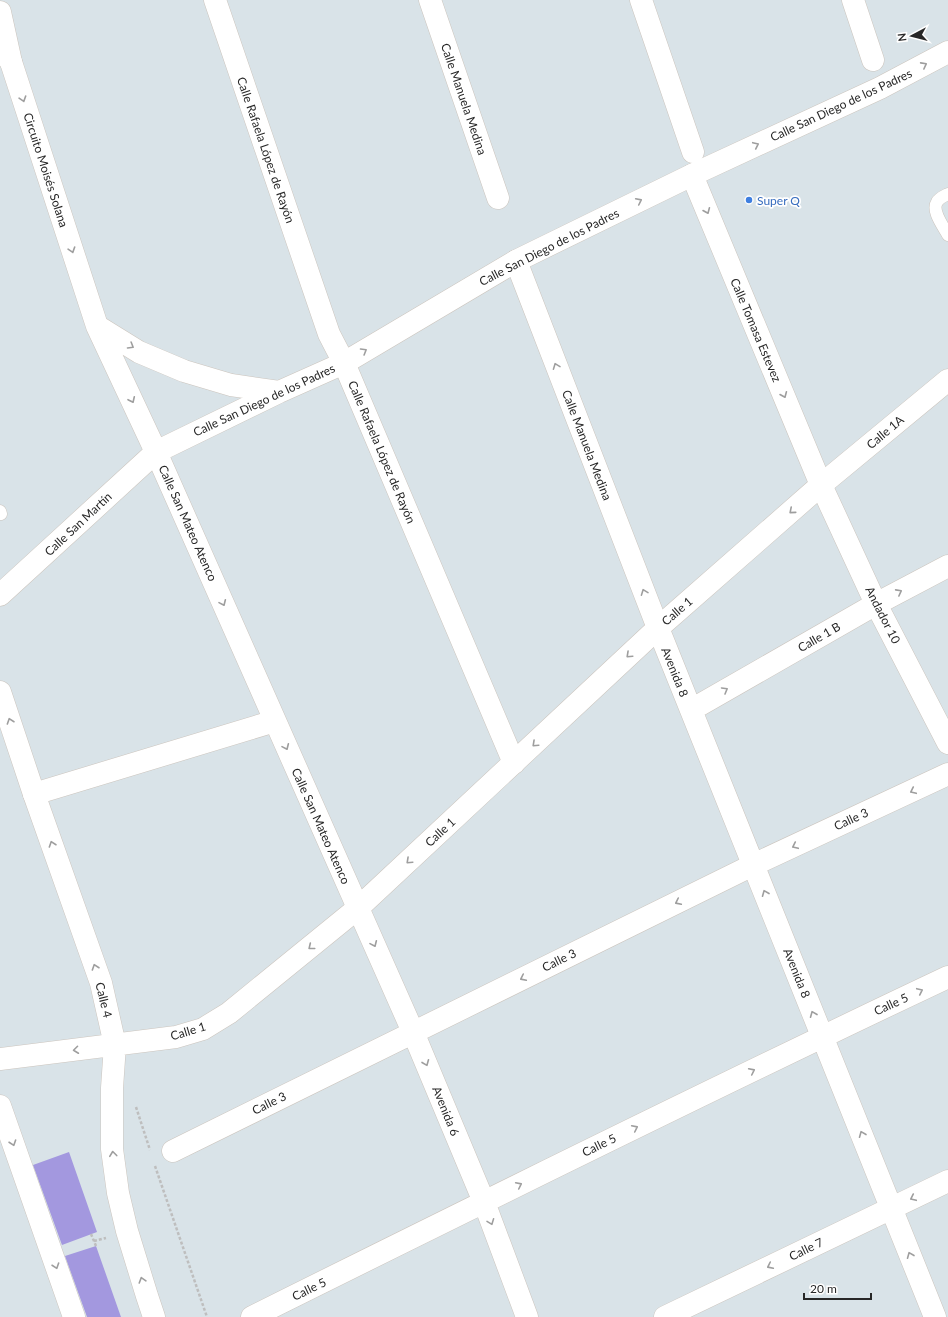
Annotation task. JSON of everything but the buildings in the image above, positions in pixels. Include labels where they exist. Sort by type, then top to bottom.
[{"type":"street","name":"Calle Rafaela López de Rayón","points":[[215,0],[329,334],[344,363],[514,763]]},
{"type":"street","name":"Calle Manuela Medina","points":[[430,0],[498,198]]},
{"type":"street","points":[[641,0],[693,152]]},
{"type":"street","points":[[853,0],[873,60]]},
{"type":"street","name":"Circuito Moisés Solana","points":[[0,12],[6,54],[97,326]]},
{"type":"street","name":"Calle San Diego de los Padres","points":[[156,452],[279,392],[344,363],[516,261],[692,175],[880,88],[948,52]]},
{"type":"street","name":"Calle Tomasa Estevez","points":[[692,175],[821,485]]},
{"type":"street","name":"Calle Manuela Medina","points":[[516,261],[658,628]]},
{"type":"street","points":[[97,326],[139,352],[184,371],[231,385],[279,392]]},
{"type":"street","name":"Calle San Mateo Atenco","points":[[97,326],[156,452],[358,908]]},
{"type":"street","name":"Calle 1A","points":[[821,485],[948,380]]},
{"type":"street","name":"Calle San Martín","points":[[0,596],[156,452]]},
{"type":"street","name":"Andador 10","points":[[821,485],[876,604],[948,743]]},
{"type":"street","name":"Calle 1","points":[[0,1059],[176,1037],[203,1029],[229,1013],[358,908],[658,628],[821,485]]},
{"type":"street","name":"Calle 1 B","points":[[691,710],[876,604],[948,566]]},
{"type":"street","name":"Avenida 8","points":[[658,628],[935,1317]]},
{"type":"street","name":"Calle 4","points":[[0,692],[34,794],[101,983],[115,1045],[112,1088],[112,1148],[118,1193],[129,1238],[146,1296],[154,1317]]},
{"type":"street","points":[[34,794],[275,722]]},
{"type":"street","name":"Calle 3","points":[[173,1151],[753,865],[948,774]]},
{"type":"street","name":"Avenida 6","points":[[358,908],[413,1032],[484,1202],[527,1317]]},
{"type":"street","name":"Calle 5","points":[[252,1317],[484,1202],[948,977]]},
{"type":"street","points":[[0,1106],[74,1317]]},
{"type":"street","name":"Calle 7","points":[[665,1317],[948,1182]]},
{"type":"lane","points":[[948,194],[938,200],[935,206],[936,212],[948,235]]},
{"type":"path","points":[[134,1102],[151,1152]]},
{"type":"path","points":[[155,1165],[207,1317]]},
{"type":"path","points":[[91,1234],[96,1246]]},
{"type":"shaded area","points":[[69,1152],[97,1232],[62,1245],[33,1165]]},
{"type":"shaded area","points":[[96,1246],[121,1317],[87,1317],[65,1256]]},
{"type":"place","name":"Super Q","points":[[749,200]]}]
